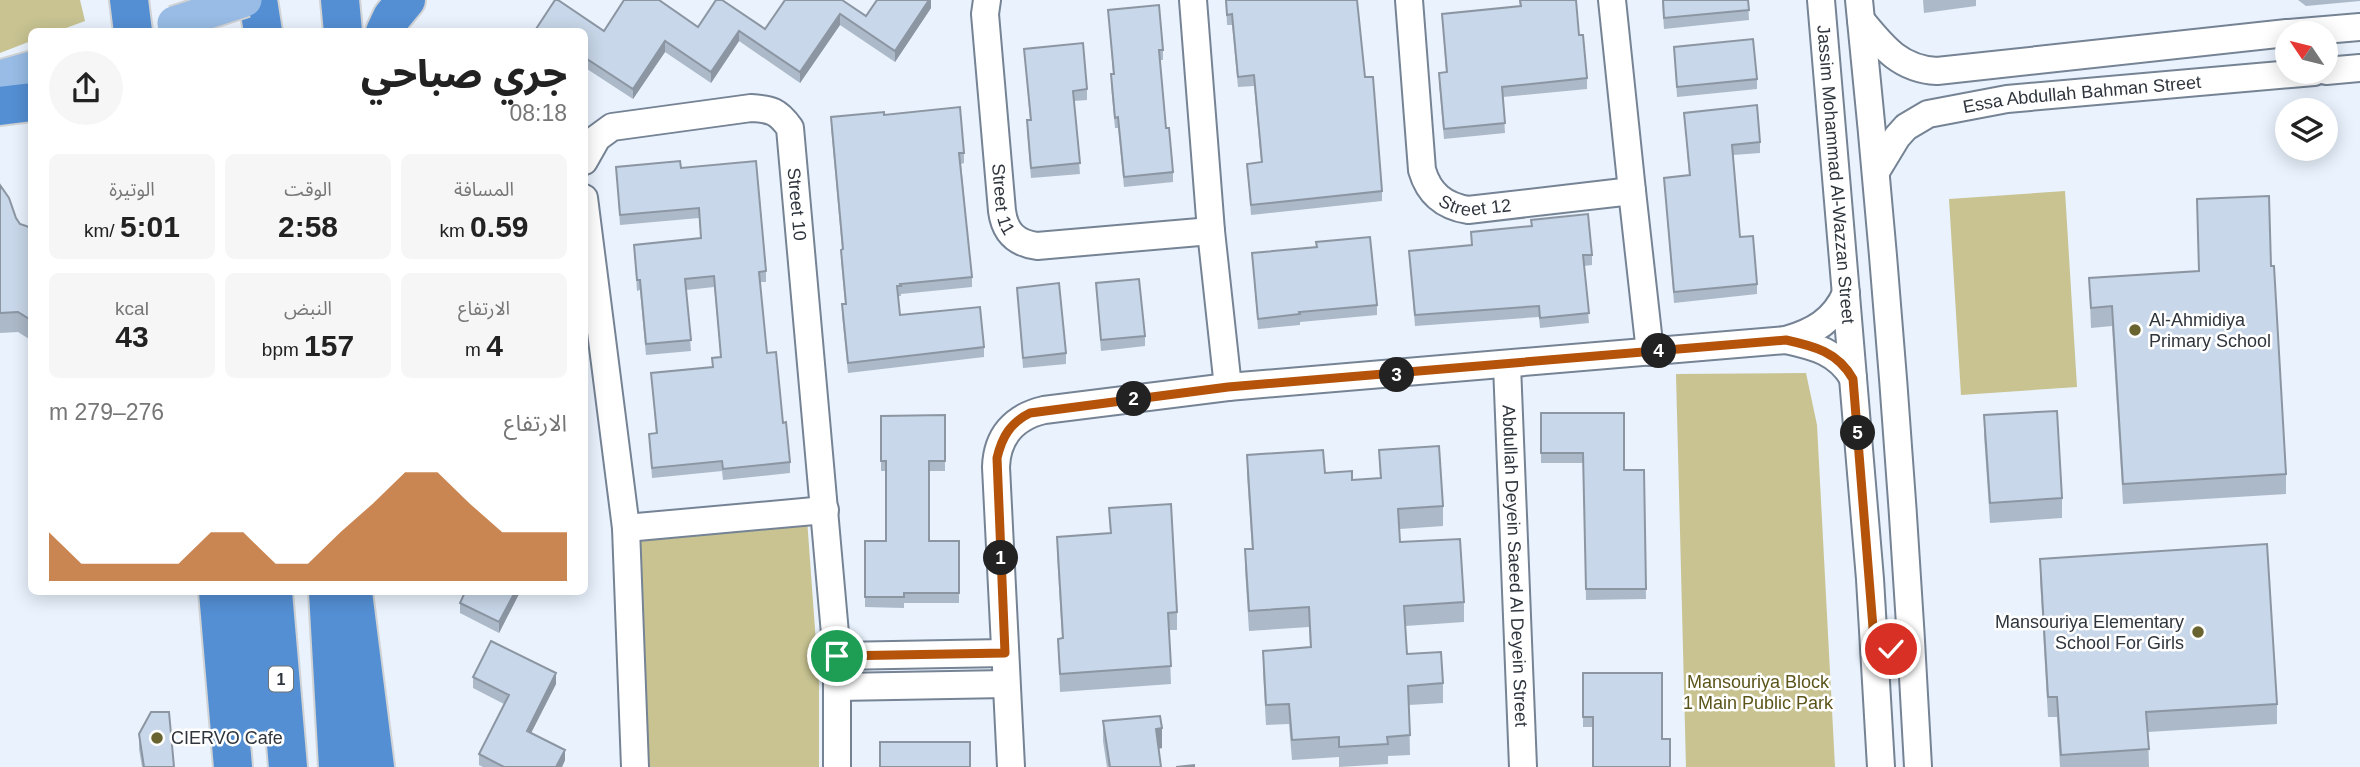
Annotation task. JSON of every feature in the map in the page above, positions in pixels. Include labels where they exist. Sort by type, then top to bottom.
[{"type":"highway","points":[[129,0],[132,28]]},
{"type":"highway","points":[[206,0],[210,28]]},
{"type":"highway","points":[[258,0],[262,28]]},
{"type":"highway","points":[[340,0],[343,28]]},
{"type":"highway","points":[[387,28],[406,0]]},
{"type":"highway","points":[[0,106],[28,103]]},
{"type":"highway","points":[[218,595],[233,767]]},
{"type":"highway","points":[[249,767],[254,595]]},
{"type":"highway","name":"1","points":[[273,595],[288,767]]},
{"type":"highway","points":[[328,595],[338,767]]},
{"type":"highway","points":[[353,595],[375,767]]},
{"type":"highway","points":[[377,595],[388,767]]},
{"type":"main road","points":[[162,27],[245,0]]},
{"type":"main road","points":[[0,77],[28,69]]},
{"type":"street","name":"Street 11","points":[[987,0],[985,14],[1002,211],[1012,236],[1018,241],[1037,246],[1211,231]]},
{"type":"street","points":[[1193,0],[1211,231],[1228,387]]},
{"type":"street","name":"Street 12","points":[[1409,0],[1422,170],[1431,190],[1438,198],[1457,208],[1468,210],[1632,191]]},
{"type":"street","points":[[1612,0],[1650,352]]},
{"type":"street","name":"Jassim Mohammad Al-Wazzan Street","points":[[1821,0],[1874,640],[1881,767]]},
{"type":"street","points":[[1860,10],[1884,48],[1903,63],[1937,71],[2275,34]]},
{"type":"street","points":[[1860,10],[1877,170],[1918,767]]},
{"type":"street","points":[[2338,29],[2360,27]]},
{"type":"street","points":[[2001,62],[1992,69],[1989,83],[1994,93],[2007,99]]},
{"type":"street","points":[[2338,70],[2360,68]]},
{"type":"street","name":"Essa Abdullah Bahman Street","points":[[1877,170],[1897,137],[1916,120],[1928,114],[2007,99],[2275,75]]},
{"type":"street","name":"Street 10","points":[[588,154],[597,138],[612,127],[751,108],[766,109],[780,115],[790,128],[837,656],[838,767]]},
{"type":"street","points":[[588,229],[626,528],[635,767]]},
{"type":"street","points":[[1010,767],[996,467],[999,447],[1008,430],[1022,417],[1044,410],[1228,387],[1786,340],[1822,325],[1836,312],[1846,293]]},
{"type":"street","points":[[1786,340],[1826,351],[1840,360],[1853,379]]},
{"type":"street","name":"Abdullah Deyein Saeed Al Deyein Street","points":[[1507,365],[1523,767]]},
{"type":"street","points":[[626,528],[825,510]]},
{"type":"street","points":[[1874,640],[1884,648],[1897,649],[1908,642],[1911,636]]},
{"type":"street","points":[[837,656],[1005,653]]},
{"type":"street","points":[[1875,686],[1894,679],[1906,684],[1914,694]]},
{"type":"street","points":[[838,687],[1006,684]]},
{"type":"green space","points":[[0,0],[80,0],[85,21],[66,28],[28,28],[28,42],[0,53]]},
{"type":"green space","points":[[2065,191],[2077,387],[1961,395],[1949,199]]},
{"type":"green space","name":"Mansouriya Block 1 Main Public Park","points":[[1806,373],[1817,425],[1835,767],[1686,767],[1676,374]]},
{"type":"green space","points":[[807,519],[819,684],[819,767],[634,767],[621,534]]},
{"type":"building","points":[[555,0],[604,31],[624,0],[659,0],[698,27],[716,0],[722,0],[765,29],[785,0],[842,0],[866,16],[877,0],[929,0],[895,51],[840,14],[800,72],[739,31],[711,72],[665,41],[633,89],[588,60],[588,28],[537,28]]},
{"type":"building","points":[[1226,0],[1357,0],[1365,77],[1373,77],[1382,191],[1251,205],[1247,164],[1262,162],[1254,75],[1238,77],[1232,14],[1227,15]]},
{"type":"building","points":[[1520,0],[1576,0],[1587,78],[1502,87],[1505,123],[1444,129],[1439,73],[1447,72],[1442,14],[1521,6]]},
{"type":"building","points":[[1663,0],[1748,0],[1749,10],[1664,18]]},
{"type":"building","points":[[1159,5],[1163,50],[1159,50],[1173,172],[1124,177],[1118,117],[1115,118],[1108,10]]},
{"type":"building","points":[[1753,39],[1757,79],[1677,87],[1674,47]]},
{"type":"building","points":[[1083,43],[1087,89],[1073,91],[1080,163],[1031,168],[1027,120],[1031,120],[1024,49]]},
{"type":"building","points":[[1757,105],[1760,142],[1732,145],[1740,237],[1753,236],[1757,284],[1674,292],[1664,178],[1690,175],[1684,113]]},
{"type":"building","points":[[960,107],[964,153],[959,153],[972,277],[897,286],[900,315],[980,307],[984,347],[848,363],[842,304],[846,304],[843,249],[831,117],[884,112],[884,115]]},
{"type":"building","points":[[680,161],[681,168],[756,161],[766,271],[759,272],[767,353],[776,352],[790,462],[723,469],[722,461],[652,468],[649,434],[657,433],[651,373],[713,367],[712,358],[721,357],[714,276],[685,279],[691,340],[646,344],[634,245],[701,238],[699,208],[620,215],[616,167]]},
{"type":"building","points":[[0,185],[20,224],[28,227],[28,318],[18,312],[0,313]]},
{"type":"building","points":[[2269,196],[2271,266],[2274,266],[2286,474],[2123,484],[2112,306],[2091,308],[2089,278],[2199,271],[2197,199]]},
{"type":"building","points":[[1588,214],[1592,255],[1583,255],[1589,313],[1540,318],[1539,306],[1415,315],[1409,251],[1472,245],[1471,232],[1532,226],[1531,220]]},
{"type":"building","points":[[1370,237],[1377,305],[1299,312],[1300,314],[1258,319],[1252,253],[1317,247],[1316,242]]},
{"type":"building","points":[[1139,279],[1145,336],[1101,340],[1096,283]]},
{"type":"building","points":[[1059,283],[1066,353],[1023,358],[1017,288]]},
{"type":"building","points":[[2057,411],[2062,498],[1990,503],[1984,415]]},
{"type":"building","points":[[1541,413],[1624,413],[1624,470],[1644,470],[1646,589],[1586,589],[1583,453],[1541,453]]},
{"type":"building","points":[[945,415],[945,461],[929,461],[929,541],[959,541],[959,593],[904,593],[904,597],[865,597],[865,541],[886,541],[886,461],[881,461],[881,416]]},
{"type":"building","points":[[1439,446],[1443,506],[1398,509],[1400,542],[1460,539],[1464,602],[1404,606],[1407,654],[1441,652],[1443,683],[1408,686],[1410,735],[1387,737],[1388,744],[1339,747],[1339,737],[1292,740],[1289,704],[1266,705],[1263,651],[1311,647],[1309,607],[1249,611],[1245,549],[1253,549],[1247,455],[1323,450],[1325,473],[1352,471],[1352,480],[1381,478],[1379,450]]},
{"type":"building","points":[[1171,504],[1177,612],[1168,613],[1171,666],[1060,674],[1058,639],[1063,638],[1057,537],[1111,533],[1109,508]]},
{"type":"building","points":[[2267,544],[2277,704],[2146,712],[2149,749],[2061,755],[2057,697],[2048,697],[2040,559]]},
{"type":"building","points":[[464,595],[513,595],[499,622],[460,603]]},
{"type":"building","points":[[491,641],[556,673],[527,731],[565,750],[556,767],[504,767],[479,754],[509,695],[473,677]]},
{"type":"building","points":[[1583,673],[1662,673],[1662,739],[1670,739],[1670,767],[1593,767],[1593,717],[1583,717]]},
{"type":"building","name":"CIERVO Cafe","points":[[151,712],[169,712],[174,767],[144,767],[139,734]]},
{"type":"building","points":[[1160,716],[1162,728],[1156,729],[1161,767],[1110,767],[1103,721]]},
{"type":"building","points":[[880,742],[970,742],[970,767],[880,767]]},
{"type":"place","name":"Al-Ahmidiya Primary School","points":[[2135,330]]},
{"type":"place","name":"Mansouriya Elementary School For Girls","points":[[2198,632]]},
{"type":"place","name":"CIERVO Cafe","points":[[157,738]]},
{"type":"route","points":[[837,656],[1005,653],[996,467],[1002,439],[1014,422],[1030,413],[1228,387],[1786,340],[1826,351],[1840,360],[1853,379],[1874,640],[1884,648],[1891,649]]}]
